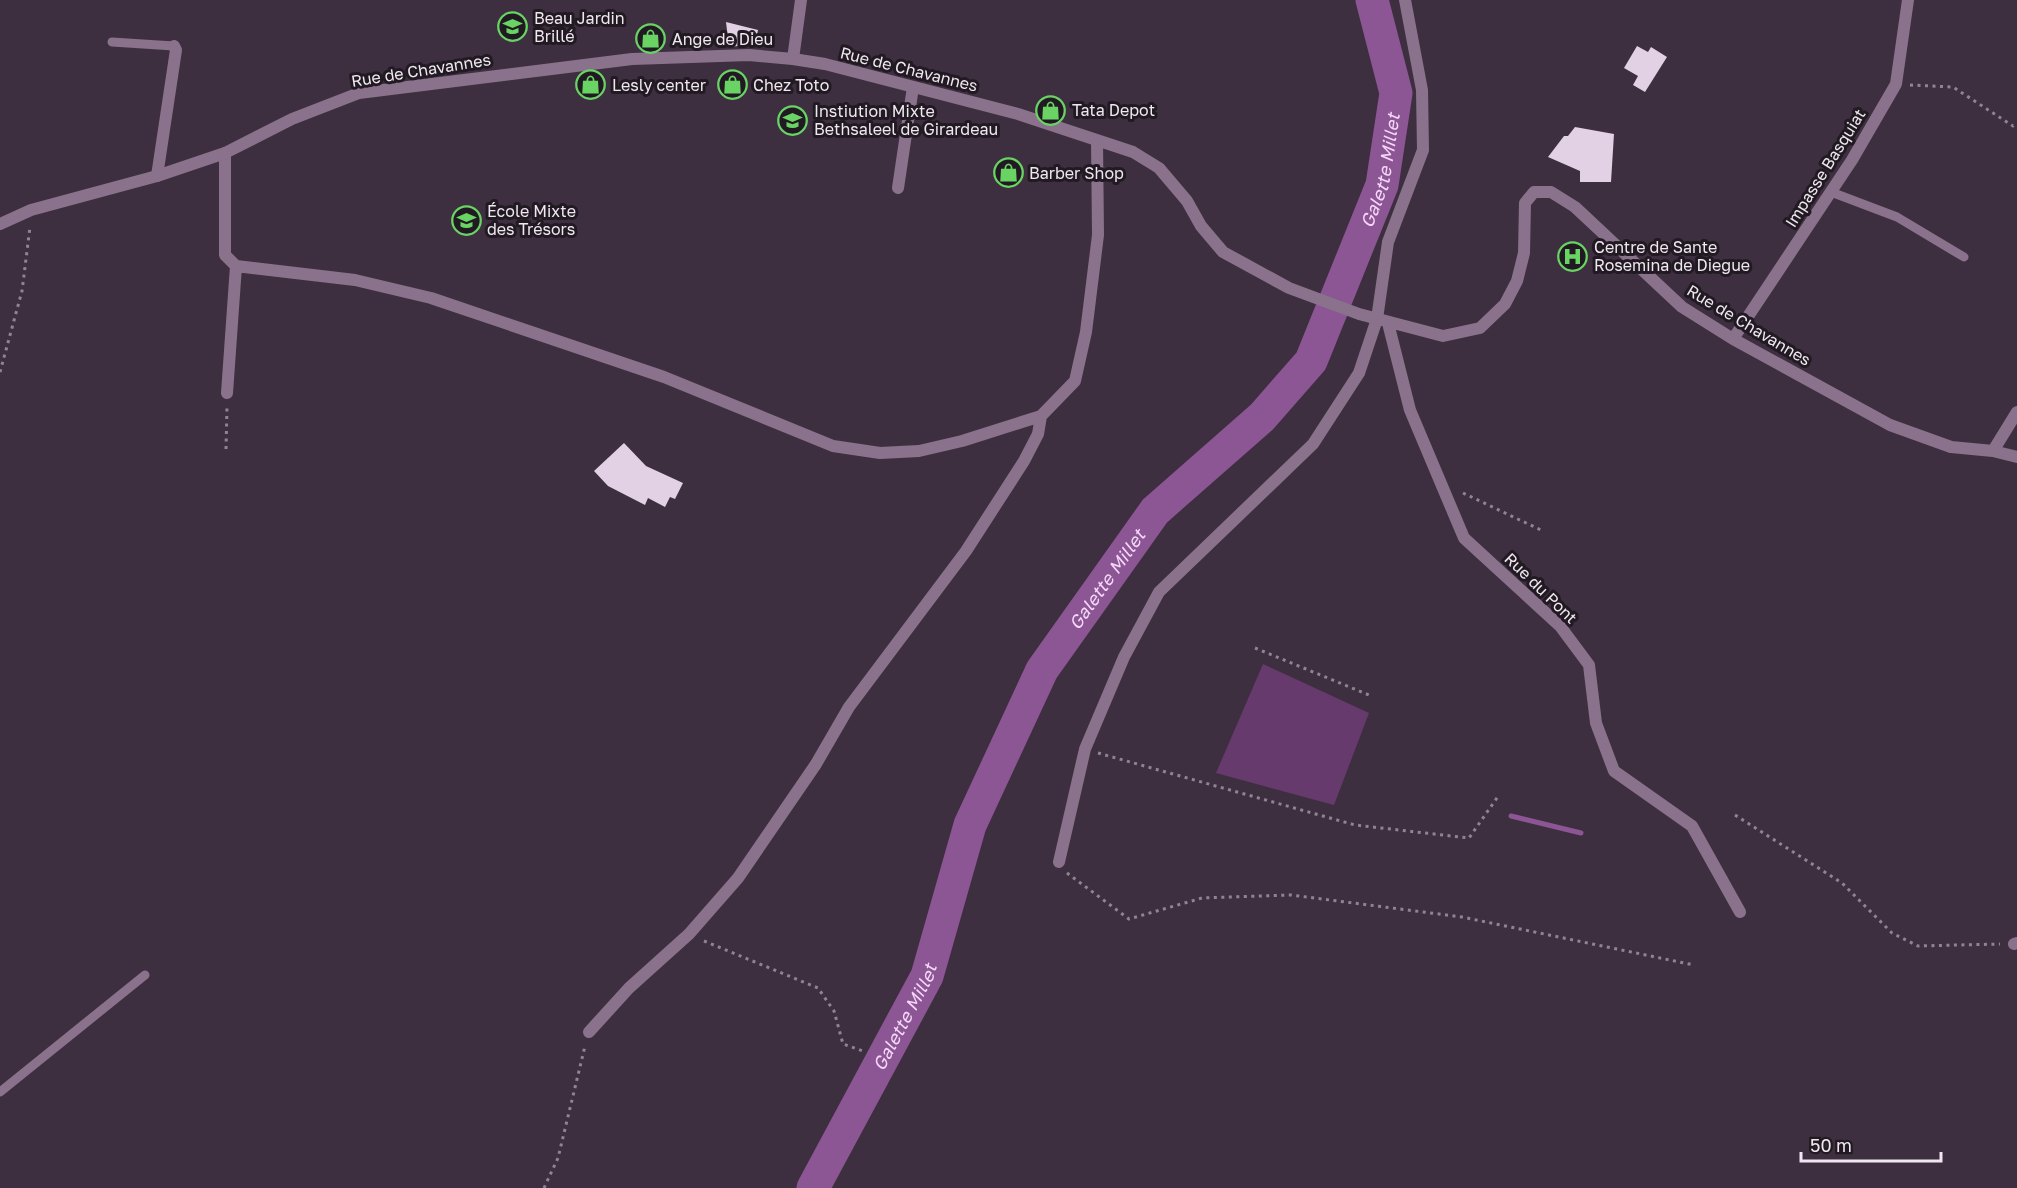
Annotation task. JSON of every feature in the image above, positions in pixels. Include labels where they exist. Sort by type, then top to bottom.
[{"type":"street","points":[[793,59],[801,0]]},
{"type":"street","points":[[1059,862],[1085,749],[1125,657],[1159,592],[1313,444],[1359,372],[1382,321],[1388,242],[1423,150],[1422,90],[1405,0]]},
{"type":"street","name":"Impasse Basquiat","points":[[1733,339],[1831,192],[1896,84],[1908,0]]},
{"type":"street","points":[[157,176],[176,50],[174,46]]},
{"type":"street","name":"Rue de Chavannes","points":[[0,224],[32,210],[157,176],[225,153],[292,119],[359,93],[632,58],[749,55],[793,59],[1018,114],[1133,152],[1159,168],[1223,252],[1290,288],[1359,314],[1443,336],[1480,328],[1505,304],[1517,281],[1524,253],[1525,203],[1534,192],[1551,192],[1575,207],[1682,307],[1733,339],[1890,425],[1951,447],[1993,451],[2017,457]]},
{"type":"street","points":[[898,188],[913,87]]},
{"type":"street","points":[[225,153],[225,255],[236,266],[356,280],[431,298],[664,377],[833,446],[880,453],[919,451],[963,441],[1041,416],[1075,381],[1086,333],[1098,235],[1097,141]]},
{"type":"street","points":[[227,393],[236,266]]},
{"type":"street","name":"Rue du Pont","points":[[1382,321],[1410,410],[1464,538],[1560,626],[1589,665],[1596,723],[1614,771],[1692,826],[1740,912]]},
{"type":"street","points":[[1993,451],[2017,412]]},
{"type":"street","points":[[589,1032],[629,988],[688,934],[738,878],[816,764],[849,707],[966,551],[1024,461],[1038,434],[1041,416]]},
{"type":"lane","points":[[112,42],[174,46]]},
{"type":"lane","points":[[1831,192],[1896,217],[1964,257]]},
{"type":"lane","points":[[0,1092],[145,975]]},
{"type":"path","points":[[1896,84],[1953,87],[2013,126],[2017,124]]},
{"type":"path","points":[[0,372],[22,291],[32,210]]},
{"type":"path","points":[[226,449],[227,393]]},
{"type":"path","points":[[1439,482],[1543,531]]},
{"type":"path","points":[[1255,648],[1369,695]]},
{"type":"path","points":[[1085,749],[1355,825],[1469,838],[1499,795]]},
{"type":"path","points":[[1735,815],[1842,883],[1893,933],[1918,946],[2016,943]]},
{"type":"path","points":[[1059,862],[1061,868],[1129,919],[1202,898],[1291,895],[1462,917],[1694,965]]},
{"type":"path","points":[[688,934],[818,987],[834,1011],[843,1044],[866,1052]]},
{"type":"path","points":[[544,1188],[558,1158],[589,1032]]},
{"type":"shaded area","points":[[1263,664],[1369,713],[1334,805],[1216,773]]},
{"type":"building","points":[[726,22],[758,30],[755,44],[729,47]]},
{"type":"building","points":[[1637,46],[1648,52],[1651,47],[1667,57],[1645,92],[1633,85],[1638,76],[1624,68]]},
{"type":"building","points":[[1575,127],[1614,134],[1611,182],[1580,182],[1580,171],[1548,157],[1564,136],[1568,136]]},
{"type":"building","points":[[624,443],[646,466],[683,483],[675,499],[670,497],[665,507],[648,498],[645,505],[608,486],[594,471]]},
{"type":"waterway","name":"Galette Millet","points":[[813,1188],[927,976],[970,825],[1042,670],[1155,511],[1262,417],[1311,361],[1382,185],[1396,93],[1372,0]]},
{"type":"waterway","points":[[1511,816],[1581,833]]},
{"type":"place","name":"Beau Jardin Brillé","points":[[513,27]]},
{"type":"place","name":"Ange de Dieu","points":[[651,39]]},
{"type":"place","name":"Lesly center","points":[[591,85]]},
{"type":"place","name":"Chez Toto","points":[[732,85]]},
{"type":"place","name":"Tata Depot","points":[[1051,110]]},
{"type":"place","name":"Instiution Mixte Bethsaleel de Girardeau","points":[[793,120]]},
{"type":"place","name":"Barber Shop","points":[[1008,173]]},
{"type":"place","name":"École Mixte des Trésors","points":[[466,220]]},
{"type":"place","name":"Centre de Sante Rosemina de Diegue","points":[[1573,256]]}]
